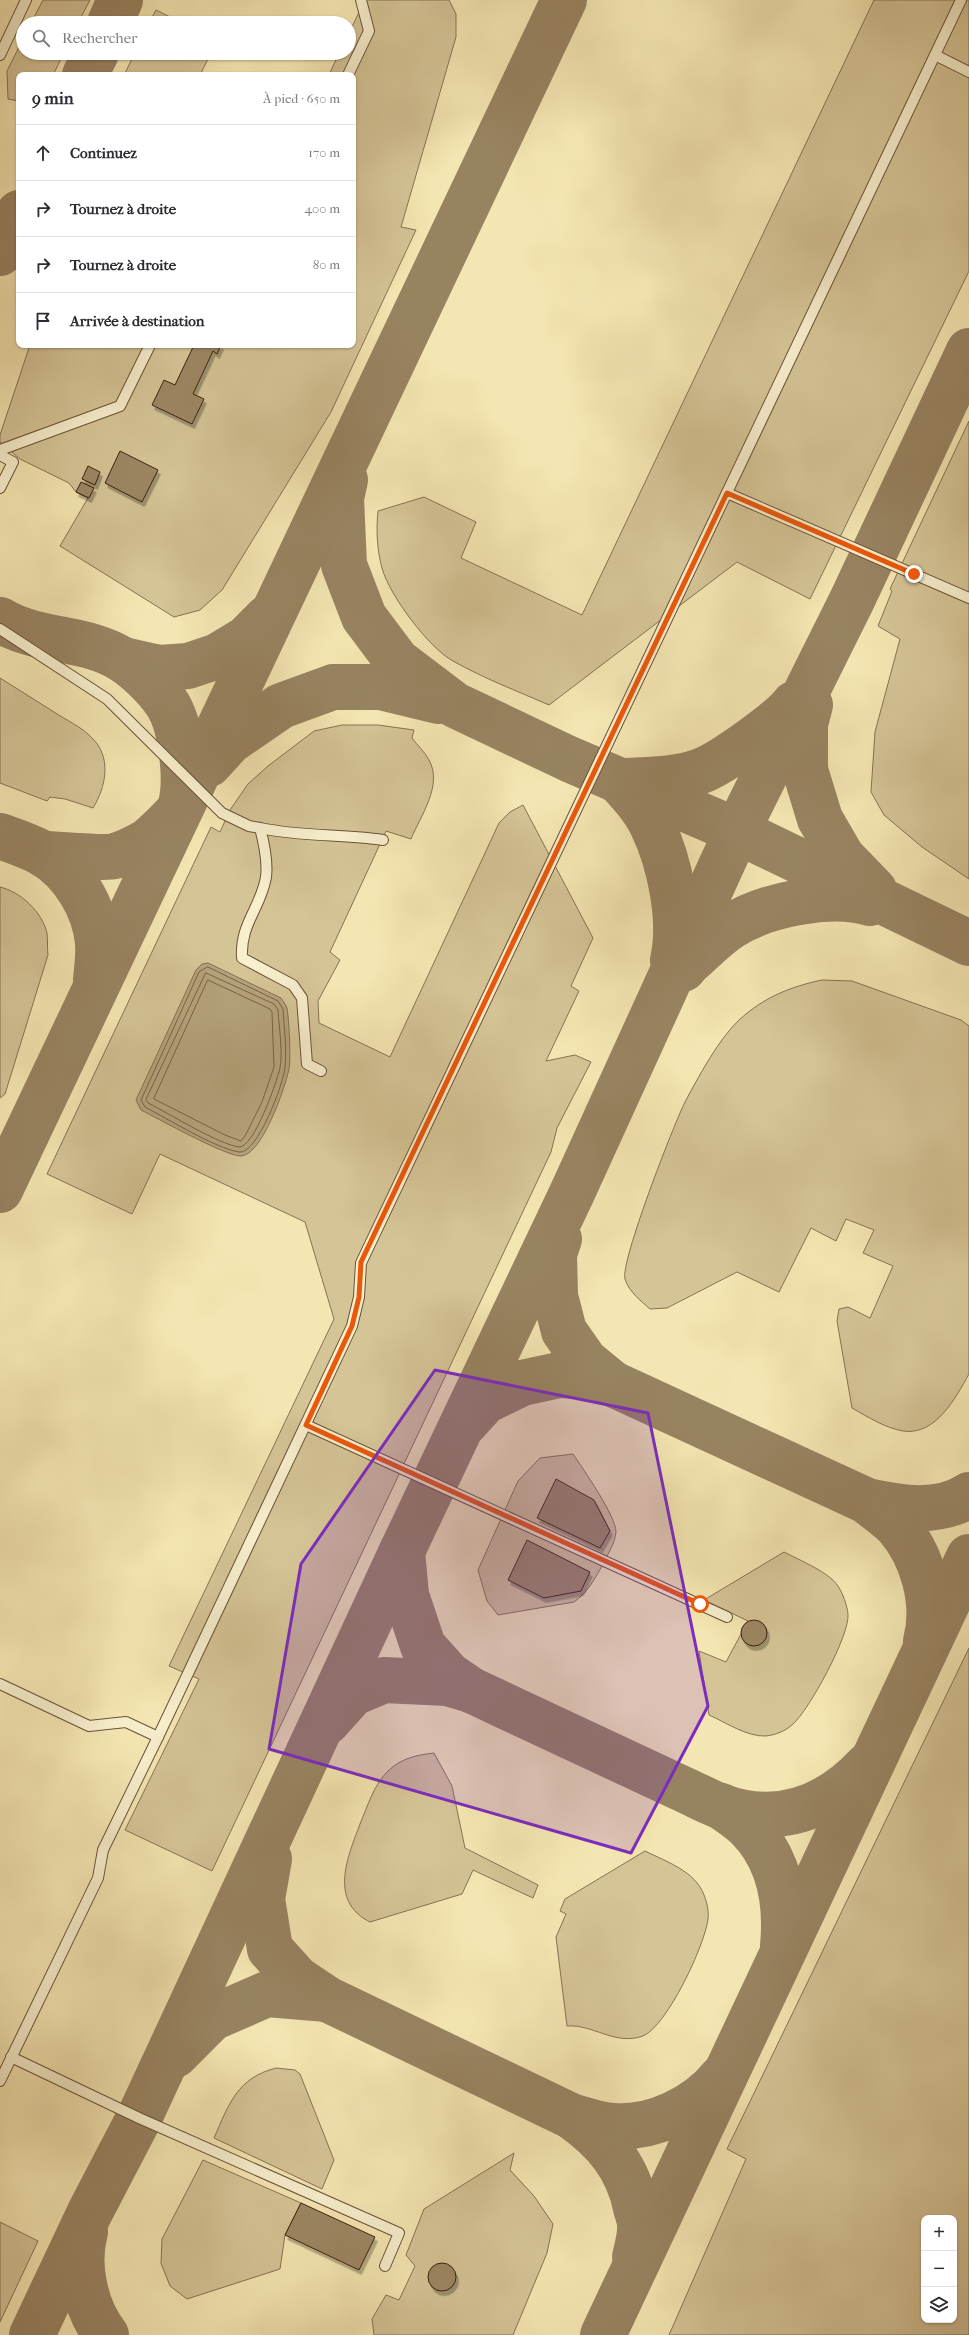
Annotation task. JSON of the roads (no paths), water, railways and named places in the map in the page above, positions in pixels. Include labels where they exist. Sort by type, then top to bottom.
[{"type":"lane","points":[[18,16],[26,0]]},
{"type":"lane","points":[[356,58],[369,31],[361,0]]},
{"type":"lane","points":[[0,2082],[98,1878],[103,1850],[352,1326],[359,1297],[361,1262],[961,0]]},
{"type":"lane","points":[[0,55],[16,21]]},
{"type":"lane","points":[[935,55],[969,72]]},
{"type":"lane","points":[[349,72],[355,60]]},
{"type":"lane","points":[[0,450],[120,406],[149,348]]},
{"type":"lane","points":[[0,456],[13,462],[0,488]]},
{"type":"lane","points":[[727,493],[969,598]]},
{"type":"lane","points":[[0,629],[107,699],[222,813],[249,826],[260,828],[313,836],[355,836],[383,840]]},
{"type":"lane","points":[[260,828],[265,846],[266,876],[259,899],[247,923],[241,942],[242,958],[293,985],[298,991],[302,998],[307,1064],[321,1071]]},
{"type":"lane","points":[[306,1425],[728,1617]]},
{"type":"lane","points":[[0,1684],[89,1726],[126,1722],[158,1737]]},
{"type":"lane","points":[[11,2057],[139,2118],[400,2233],[385,2266]]},
{"type":"water","points":[[208,963],[281,998],[287,1008],[290,1057],[287,1078],[278,1105],[257,1145],[249,1153],[241,1156],[221,1150],[176,1129],[141,1110],[136,1100],[196,970],[202,964]]}]
